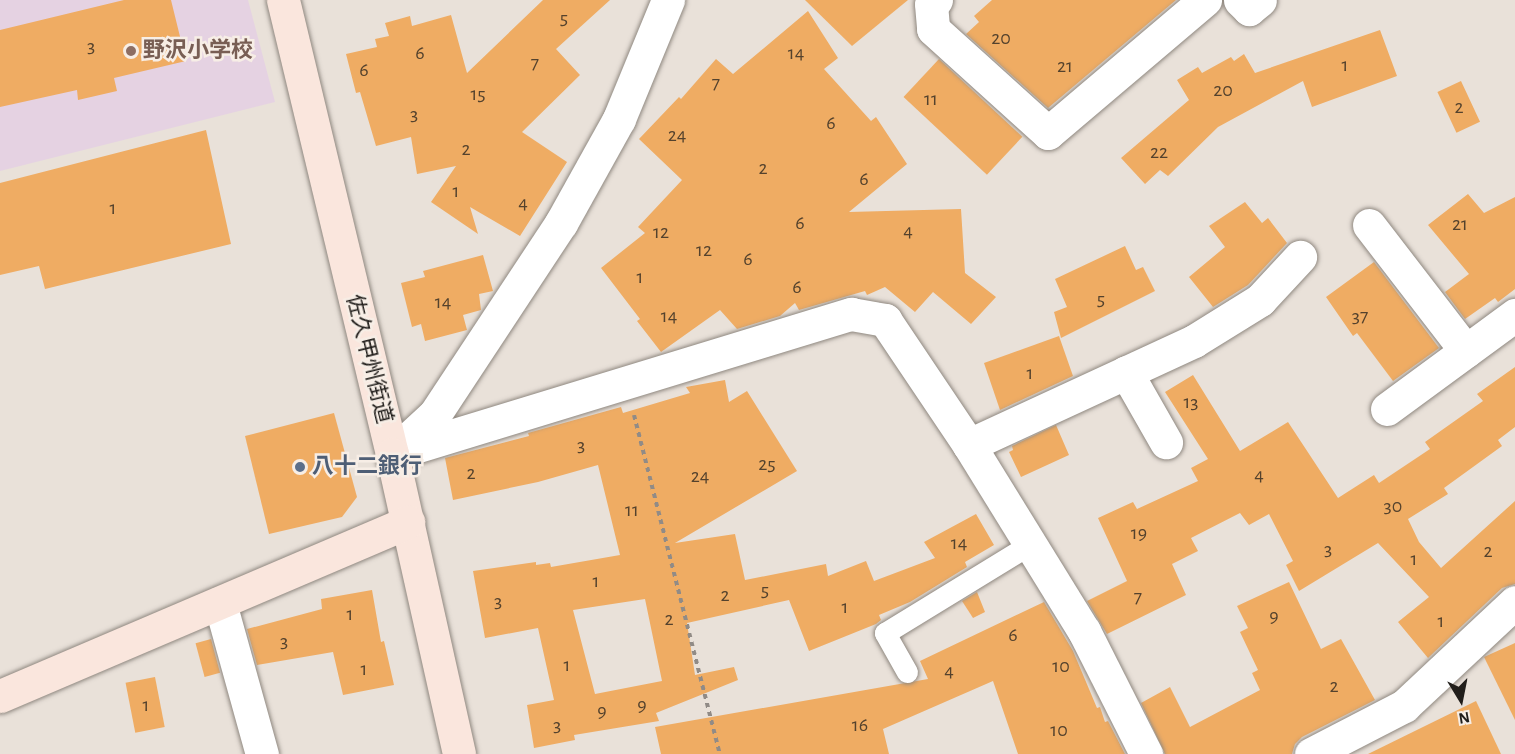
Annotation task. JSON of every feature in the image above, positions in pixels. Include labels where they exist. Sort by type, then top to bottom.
[{"type":"street","name":"佐久甲州街道","points":[[283,0],[408,522],[459,754]]},
{"type":"street","points":[[392,454],[435,414],[561,223],[619,119],[668,0]]},
{"type":"street","points":[[936,0],[931,4],[933,29],[1048,133],[1205,0]]},
{"type":"street","points":[[1240,0],[1249,9],[1260,0]]},
{"type":"street","points":[[1369,225],[1466,351]]},
{"type":"street","points":[[969,445],[1194,341],[1260,300],[1300,257]]},
{"type":"street","points":[[392,454],[851,314],[885,320],[969,445],[1084,632],[1146,754]]},
{"type":"street","points":[[1387,409],[1515,315]]},
{"type":"street","points":[[1126,372],[1166,442]]},
{"type":"street","points":[[0,696],[408,522]]},
{"type":"street","points":[[1311,754],[1404,706],[1515,602]]},
{"type":"street","points":[[220,603],[262,754]]},
{"type":"lane","points":[[907,672],[885,633],[1030,544]]},
{"type":"path","points":[[626,382],[720,754]]},
{"type":"shaded area","name":"野沢小学校","points":[[0,0],[248,0],[275,102],[0,171]]},
{"type":"building","points":[[124,0],[171,0],[186,61],[114,78],[117,91],[78,100],[77,90],[0,107],[0,30]]},
{"type":"building","points":[[543,0],[610,0],[556,49],[580,75],[522,132],[567,162],[520,236],[470,207],[478,234],[431,202],[456,166],[417,174],[411,137],[376,146],[360,92],[356,93],[346,54],[377,47],[375,39],[389,36],[385,23],[410,16],[412,26],[451,15],[467,73]]},
{"type":"building","points":[[805,0],[908,0],[852,46]]},
{"type":"building","points":[[992,0],[1176,0],[1048,108],[966,34],[979,22],[974,16]]},
{"type":"building","points":[[808,11],[838,58],[824,69],[871,121],[876,117],[907,164],[849,212],[961,209],[965,273],[996,297],[971,324],[933,292],[915,312],[885,287],[867,295],[865,291],[799,310],[795,303],[780,316],[737,329],[720,310],[661,352],[637,321],[640,319],[601,268],[645,233],[638,227],[682,180],[639,139],[679,97],[681,99],[716,59],[733,74]]},
{"type":"building","points":[[1380,30],[1397,76],[1312,107],[1303,81],[1218,127],[1168,176],[1160,170],[1145,184],[1121,158],[1189,100],[1177,80],[1198,67],[1202,73],[1231,57],[1234,61],[1244,54],[1255,73]]},
{"type":"building","points":[[939,59],[1022,137],[987,175],[904,97]]},
{"type":"building","points":[[1461,81],[1480,122],[1456,133],[1437,92]]},
{"type":"building","points":[[206,130],[231,244],[45,289],[39,266],[0,275],[0,183]]},
{"type":"building","points":[[1468,194],[1484,213],[1515,197],[1515,289],[1498,302],[1495,298],[1465,319],[1445,292],[1469,274],[1428,225]]},
{"type":"building","points":[[1245,202],[1262,223],[1268,218],[1287,243],[1248,285],[1213,307],[1189,277],[1225,247],[1209,226]]},
{"type":"building","points":[[1125,246],[1136,270],[1143,267],[1155,291],[1061,338],[1054,312],[1067,307],[1055,279]]},
{"type":"building","points":[[483,255],[493,291],[479,294],[481,310],[463,315],[467,330],[425,341],[421,324],[412,327],[401,283],[425,277],[423,271]]},
{"type":"building","points":[[1374,262],[1439,348],[1393,381],[1357,333],[1353,336],[1326,297]]},
{"type":"building","points":[[1059,336],[1073,376],[1000,410],[984,363]]},
{"type":"building","points":[[1515,367],[1515,427],[1498,440],[1502,446],[1444,488],[1448,494],[1408,519],[1419,542],[1441,568],[1515,501],[1515,584],[1502,588],[1428,658],[1398,622],[1429,597],[1378,543],[1299,591],[1286,565],[1293,561],[1269,514],[1249,525],[1240,513],[1191,538],[1198,551],[1172,564],[1186,595],[1107,634],[1087,601],[1127,581],[1098,518],[1133,502],[1137,509],[1198,481],[1191,468],[1208,459],[1165,392],[1193,375],[1240,451],[1288,422],[1338,498],[1374,475],[1379,483],[1430,449],[1425,442],[1483,401],[1477,394]]},
{"type":"building","points":[[725,380],[729,402],[747,391],[797,471],[675,543],[735,534],[745,580],[826,564],[828,576],[866,561],[874,581],[935,558],[924,542],[976,514],[994,545],[965,562],[967,567],[910,602],[879,615],[881,620],[876,624],[809,651],[789,600],[687,623],[695,675],[734,667],[738,680],[656,713],[659,721],[574,735],[575,740],[534,748],[527,705],[554,700],[538,628],[485,638],[473,571],[536,562],[536,565],[550,563],[551,567],[620,555],[598,465],[538,482],[453,500],[445,458],[529,436],[528,433],[621,407],[623,413],[690,393],[686,387]],"holes":[[[645,599],[662,681],[595,694],[573,610]]]},
{"type":"building","name":"八十二銀行","points":[[334,413],[357,497],[342,517],[269,534],[245,436]]},
{"type":"building","points":[[1056,425],[1069,455],[1021,477],[1009,452],[1013,450],[1012,446]]},
{"type":"building","points":[[1289,582],[1321,649],[1341,639],[1375,700],[1302,737],[1295,744],[1292,754],[1165,754],[1141,703],[1170,687],[1190,727],[1260,690],[1252,673],[1258,670],[1240,632],[1248,628],[1237,606]]},
{"type":"building","points":[[372,590],[381,642],[384,641],[394,685],[343,695],[333,652],[257,665],[247,629],[322,609],[321,599]]},
{"type":"building","points":[[977,592],[985,612],[973,618],[962,601]]},
{"type":"building","points":[[1044,602],[1073,651],[1097,708],[1100,707],[1105,722],[1108,721],[1125,754],[1018,754],[993,681],[883,729],[889,754],[661,754],[655,727],[928,679],[920,661]]},
{"type":"building","points":[[211,639],[220,673],[205,677],[196,643]]},
{"type":"building","points":[[1515,643],[1515,720],[1484,657]]},
{"type":"building","points":[[155,677],[165,727],[135,733],[126,683]]},
{"type":"building","points":[[1476,701],[1501,754],[1368,754],[1425,726]]},
{"type":"place","name":"野沢小学校","points":[[131,51]]},
{"type":"place","name":"八十二銀行","points":[[300,467]]}]
